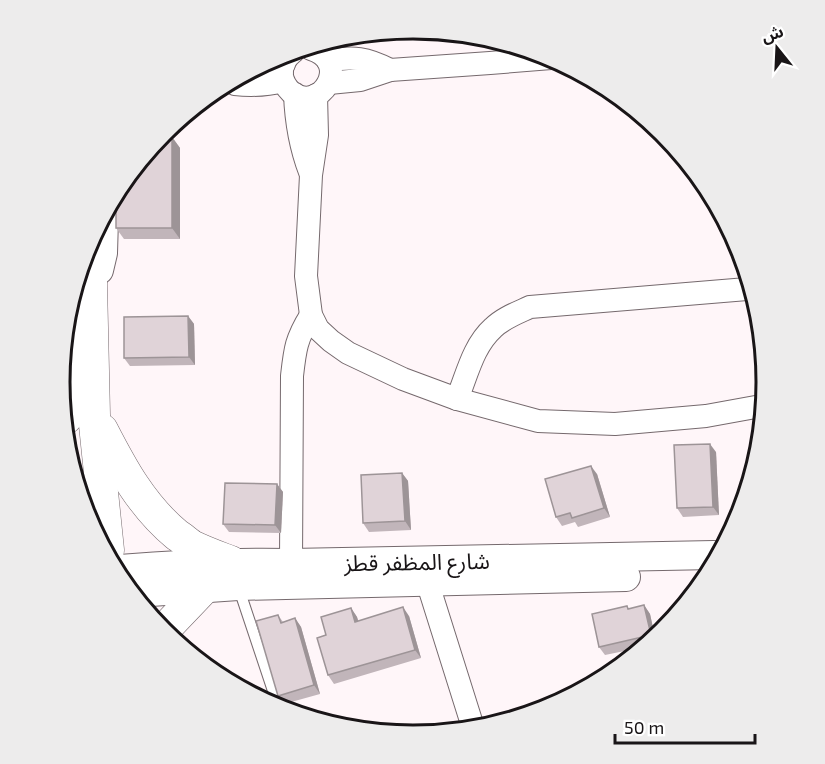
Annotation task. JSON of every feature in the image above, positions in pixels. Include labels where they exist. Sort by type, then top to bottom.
[{"type":"main road","points":[[73,416],[91,284],[91,264]]},
{"type":"main road","points":[[70,369],[73,416],[102,527]]},
{"type":"main road","points":[[73,416],[119,464],[150,509],[169,528],[190,545],[235,574]]},
{"type":"main road","points":[[169,624],[204,588]]},
{"type":"street","points":[[242,85],[268,85],[302,65],[360,80],[390,70],[489,54],[519,56]]},
{"type":"street","points":[[302,65],[298,135],[311,175],[306,276],[311,315],[318,329],[331,341],[348,353],[403,379],[457,399],[538,421],[605,424],[706,417],[755,407]]},
{"type":"street","points":[[91,284],[102,262],[104,232]]},
{"type":"street","points":[[457,399],[479,344],[493,327],[509,316],[530,307],[743,289]]},
{"type":"street","points":[[291,563],[292,376],[295,349],[301,331],[311,315]]},
{"type":"street","name":"شارع المظفر قطز","points":[[141,593],[204,588],[235,574],[291,563],[709,555]]},
{"type":"street","name":"شارع المظفر قطز","points":[[124,569],[167,565],[235,574],[427,581],[696,575]]},
{"type":"street","points":[[427,581],[471,720]]},
{"type":"lane","points":[[235,574],[275,696]]},
{"type":"building","points":[[172,137],[172,228],[116,228],[116,208],[140,173]]},
{"type":"building","points":[[188,316],[189,357],[124,358],[124,317]]},
{"type":"building","points":[[710,444],[713,507],[677,508],[674,445]]},
{"type":"building","points":[[591,466],[604,508],[572,518],[570,513],[556,517],[545,479]]},
{"type":"building","points":[[402,473],[405,521],[363,523],[361,475]]},
{"type":"building","points":[[225,483],[277,484],[275,525],[223,524]]},
{"type":"building","points":[[644,605],[650,630],[642,637],[599,647],[592,614],[627,606],[628,609]]},
{"type":"building","points":[[403,607],[415,650],[328,675],[317,638],[326,635],[321,617],[351,608],[355,622]]},
{"type":"building","points":[[278,615],[281,623],[295,618],[314,685],[278,696],[256,621]]}]
